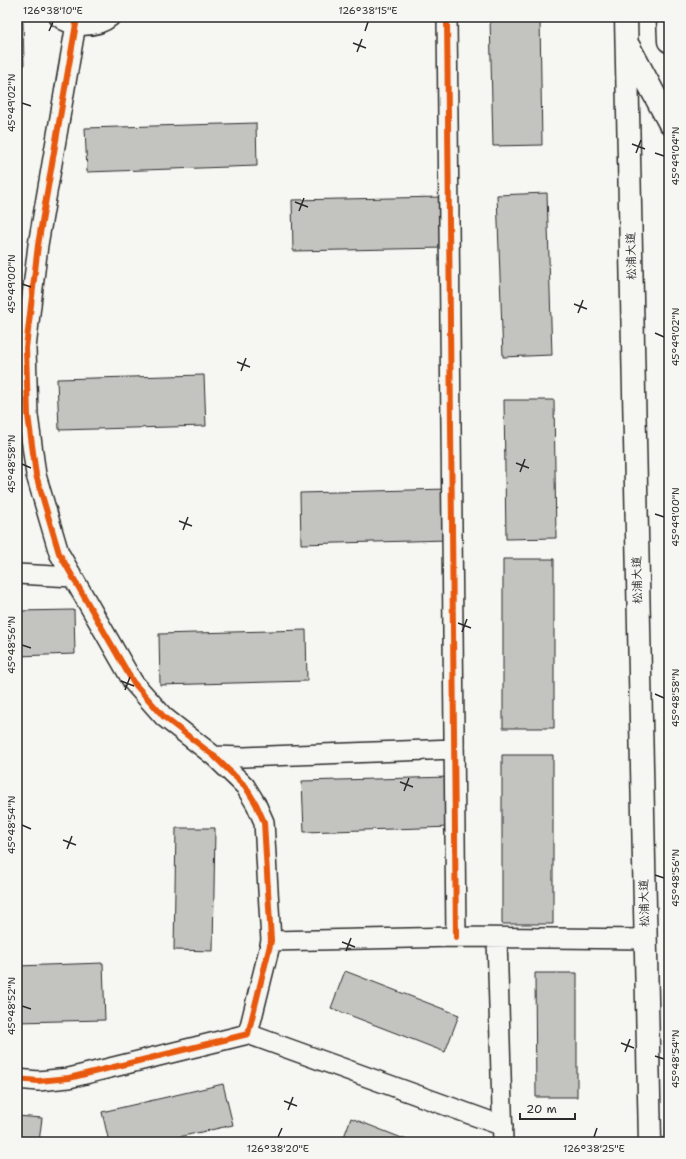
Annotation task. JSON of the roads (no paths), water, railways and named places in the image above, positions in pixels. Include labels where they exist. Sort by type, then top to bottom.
[{"type":"highway","name":"松浦大道","points":[[626,17],[650,1142]]},
{"type":"highway","points":[[668,17],[669,41]]},
{"type":"highway","points":[[626,42],[669,122]]},
{"type":"street","points":[[110,17],[92,25],[67,21],[26,348],[28,414],[36,475],[59,553],[133,682],[164,717],[214,756],[245,786],[256,804],[264,822],[271,941],[248,1034]]},
{"type":"street","points":[[447,17],[456,937]]},
{"type":"street","points":[[17,574],[73,577]]},
{"type":"street","points":[[214,756],[244,757],[454,749]]},
{"type":"street","points":[[271,941],[456,937],[645,939]]},
{"type":"street","points":[[17,1079],[38,1081],[69,1078],[248,1034],[503,1134],[497,938]]}]
